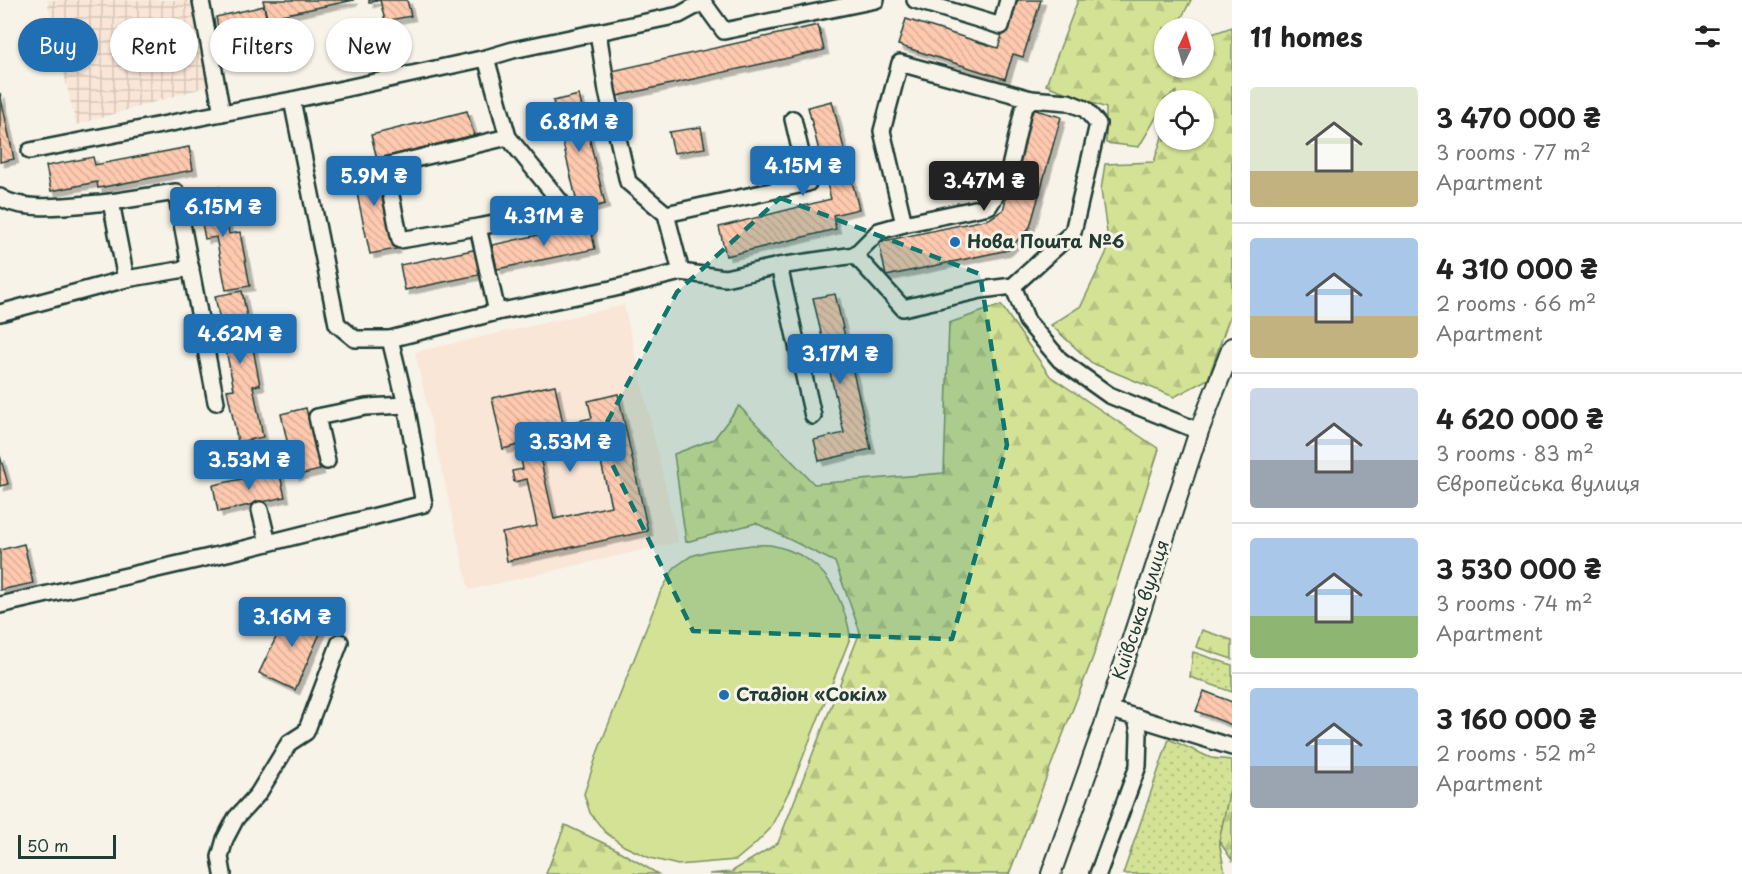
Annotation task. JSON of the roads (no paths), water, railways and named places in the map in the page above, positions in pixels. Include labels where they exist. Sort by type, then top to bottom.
[{"type":"main road","name":"Київська вулиця","points":[[1051,874],[1109,709],[1199,431],[1232,347]]},
{"type":"street","points":[[30,151],[292,100],[679,15],[703,1],[724,30],[827,5],[876,0]]},
{"type":"street","points":[[915,0],[1001,26],[1008,0]]},
{"type":"street","points":[[201,1],[222,113]]},
{"type":"street","points":[[598,32],[607,91],[628,182],[666,214],[681,272]]},
{"type":"street","points":[[486,58],[508,136],[567,210],[400,240],[385,166],[508,136]]},
{"type":"street","points":[[855,255],[903,308],[981,290],[1013,286],[1073,232],[1098,124],[1085,108],[1068,102],[1031,99],[900,63],[882,131],[904,224]]},
{"type":"street","points":[[292,100],[337,324],[355,339],[390,339],[498,312],[681,272],[725,278],[779,266],[855,255],[879,231],[989,206],[1008,176],[1023,110],[1031,99]]},
{"type":"street","points":[[666,214],[808,183],[793,119]]},
{"type":"street","points":[[0,197],[9,203],[34,207],[111,202],[176,192],[216,402]]},
{"type":"street","points":[[111,202],[126,279]]},
{"type":"street","points":[[478,226],[498,312]]},
{"type":"street","points":[[779,266],[813,416]]},
{"type":"street","points":[[0,314],[126,279],[190,268]]},
{"type":"street","points":[[1013,286],[1027,321],[1060,360],[1109,395],[1199,431]]},
{"type":"street","points":[[0,605],[424,504],[406,405],[390,339]]},
{"type":"street","points":[[327,461],[317,417],[366,407],[406,405]]},
{"type":"street","points":[[260,510],[268,543]]},
{"type":"street","points":[[223,874],[220,857],[225,839],[236,818],[258,794],[289,743],[306,732],[340,642]]},
{"type":"street","points":[[1109,709],[1232,747]]},
{"type":"street","points":[[1098,874],[1138,766],[1139,733],[1136,717]]},
{"type":"place","name":"Нова Пошта №6","points":[[955,242]]},
{"type":"place","name":"Стадіон «Сокіл»","points":[[724,695]]}]
